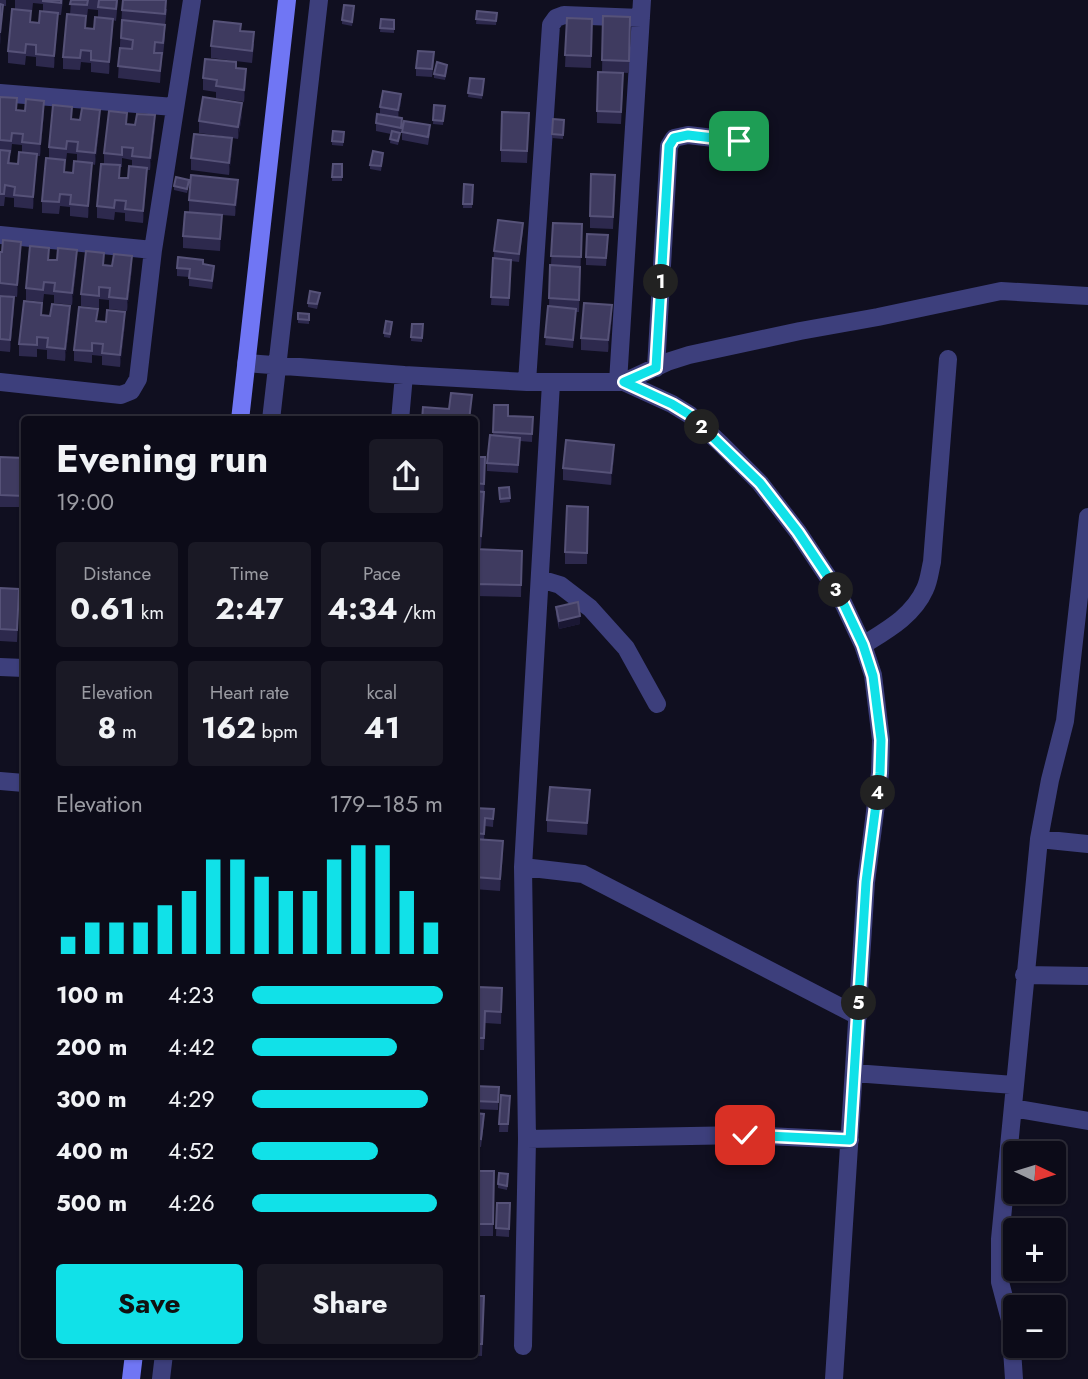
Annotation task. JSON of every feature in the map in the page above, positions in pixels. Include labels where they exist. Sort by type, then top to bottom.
[{"type":"main road","points":[[240,416],[287,0]]},
{"type":"main road","points":[[131,1379],[134,1358]]},
{"type":"street","points":[[0,382],[121,395],[131,391],[138,379],[153,250],[191,0]]},
{"type":"street","points":[[271,416],[319,0]]},
{"type":"street","points":[[527,382],[551,26],[556,18],[564,15],[641,9],[621,382]]},
{"type":"street","points":[[0,93],[174,107]]},
{"type":"street","points":[[656,368],[669,146],[674,138],[688,135],[739,141]]},
{"type":"street","points":[[0,235],[153,250]]},
{"type":"street","points":[[246,363],[527,382],[621,382],[689,355],[1001,291],[1088,296]]},
{"type":"street","points":[[863,645],[897,624],[914,608],[926,588],[932,562],[948,359]]},
{"type":"street","points":[[400,416],[404,375]]},
{"type":"street","points":[[621,382],[672,404],[690,415],[760,483],[798,532],[838,592],[863,645],[873,676],[881,740],[880,773],[866,882],[834,1379]]},
{"type":"street","points":[[523,1346],[527,1139],[523,867],[551,383]]},
{"type":"street","points":[[1014,1379],[1010,1320],[1000,1282],[1000,1238],[1039,839],[1065,722],[1088,517]]},
{"type":"street","points":[[540,579],[560,586],[590,608],[626,648],[657,704]]},
{"type":"street","points":[[0,667],[21,668]]},
{"type":"street","points":[[0,781],[21,783]]},
{"type":"street","points":[[1039,839],[1088,844]]},
{"type":"street","points":[[523,867],[583,874],[858,1016]]},
{"type":"street","points":[[1024,975],[1088,976]]},
{"type":"street","points":[[854,1073],[1014,1085]]},
{"type":"street","points":[[1013,1108],[1088,1121]]},
{"type":"street","points":[[527,1139],[745,1135],[850,1140]]},
{"type":"street","points":[[161,1379],[164,1358]]},
{"type":"building","points":[[61,0],[61,3],[43,1]]},
{"type":"building","points":[[71,0],[88,0],[87,5],[70,4]]},
{"type":"building","points":[[99,0],[117,0],[116,9],[98,7]]},
{"type":"building","points":[[123,0],[166,0],[165,14],[122,10]]},
{"type":"building","points":[[0,4],[3,5],[0,33]]},
{"type":"building","points":[[344,5],[354,6],[352,22],[342,20]]},
{"type":"building","points":[[12,9],[31,11],[30,22],[39,23],[40,11],[58,13],[54,56],[36,54],[36,45],[26,44],[25,53],[8,51]]},
{"type":"building","points":[[477,11],[497,13],[496,21],[476,19]]},
{"type":"building","points":[[67,14],[86,16],[85,28],[94,29],[95,17],[113,19],[109,62],[91,60],[91,51],[81,50],[80,58],[63,57]]},
{"type":"building","points":[[603,16],[630,17],[629,61],[602,60]]},
{"type":"building","points":[[567,18],[592,19],[591,56],[565,55]]},
{"type":"building","points":[[381,19],[394,20],[394,29],[380,28]]},
{"type":"building","points":[[122,20],[165,25],[163,43],[155,42],[154,53],[162,53],[160,71],[118,66],[120,48],[132,49],[133,40],[121,38]]},
{"type":"building","points":[[214,21],[241,24],[240,31],[254,32],[252,51],[211,46]]},
{"type":"building","points":[[418,51],[434,52],[432,69],[416,68]]},
{"type":"building","points":[[205,59],[236,62],[236,68],[246,69],[244,90],[216,86],[217,80],[203,78]]},
{"type":"building","points":[[437,62],[447,65],[445,76],[434,74]]},
{"type":"building","points":[[598,72],[623,73],[621,112],[597,111]]},
{"type":"building","points":[[470,78],[484,79],[482,95],[468,93]]},
{"type":"building","points":[[383,91],[401,94],[398,110],[380,107]]},
{"type":"building","points":[[0,97],[17,98],[16,110],[25,111],[26,99],[44,101],[40,144],[22,142],[23,134],[12,133],[11,141],[0,140]]},
{"type":"building","points":[[203,97],[242,103],[238,127],[199,121]]},
{"type":"building","points":[[53,105],[72,107],[71,119],[80,120],[82,108],[100,110],[95,153],[77,151],[78,142],[67,141],[66,149],[49,147]]},
{"type":"building","points":[[434,105],[445,106],[443,121],[433,120]]},
{"type":"building","points":[[109,111],[127,113],[126,124],[135,125],[137,114],[155,115],[150,158],[132,156],[133,148],[122,147],[122,155],[104,153]]},
{"type":"building","points":[[502,112],[529,113],[527,151],[501,150]]},
{"type":"building","points":[[377,114],[402,118],[401,128],[376,123]]},
{"type":"building","points":[[553,119],[564,120],[563,135],[552,134]]},
{"type":"building","points":[[404,121],[430,125],[428,137],[402,132]]},
{"type":"building","points":[[333,131],[344,132],[343,142],[332,141]]},
{"type":"building","points":[[392,131],[400,133],[398,141],[390,139]]},
{"type":"building","points":[[194,134],[232,138],[229,163],[191,158]]},
{"type":"building","points":[[0,150],[10,151],[8,163],[18,164],[19,152],[37,154],[33,197],[14,195],[15,187],[5,185],[4,194],[0,194]]},
{"type":"building","points":[[373,151],[383,153],[381,166],[370,165]]},
{"type":"building","points":[[46,158],[65,160],[64,172],[73,173],[74,161],[92,163],[88,206],[70,204],[71,195],[60,194],[59,202],[42,201]]},
{"type":"building","points":[[101,164],[120,165],[119,178],[128,178],[129,166],[147,168],[143,211],[125,209],[126,201],[115,200],[114,208],[97,206]]},
{"type":"building","points":[[333,164],[342,164],[342,177],[332,177]]},
{"type":"building","points":[[591,174],[615,175],[613,217],[590,216]]},
{"type":"building","points":[[191,175],[238,180],[235,205],[189,200]]},
{"type":"building","points":[[176,177],[189,180],[187,189],[174,186]]},
{"type":"building","points":[[464,184],[473,185],[472,204],[463,204]]},
{"type":"building","points":[[185,212],[222,215],[220,239],[183,236]]},
{"type":"building","points":[[498,220],[523,223],[519,254],[494,251]]},
{"type":"building","points":[[553,223],[582,224],[581,257],[551,256]]},
{"type":"building","points":[[587,234],[608,235],[606,258],[586,257]]},
{"type":"building","points":[[3,240],[21,242],[17,285],[0,283],[0,252]]},
{"type":"building","points":[[30,246],[49,248],[48,260],[57,260],[58,248],[77,250],[72,293],[54,291],[55,283],[44,282],[43,290],[26,288]]},
{"type":"building","points":[[86,251],[104,253],[103,265],[112,266],[114,254],[132,256],[127,299],[109,297],[110,288],[99,287],[99,296],[81,294]]},
{"type":"building","points":[[178,257],[203,260],[203,264],[214,266],[212,281],[189,278],[190,269],[177,268]]},
{"type":"building","points":[[493,258],[511,260],[509,298],[491,297]]},
{"type":"building","points":[[550,265],[580,267],[579,300],[549,298]]},
{"type":"building","points":[[310,291],[320,293],[317,304],[308,303]]},
{"type":"building","points":[[0,296],[14,297],[10,340],[0,339]]},
{"type":"building","points":[[24,301],[42,303],[41,315],[50,316],[52,304],[70,306],[65,349],[47,347],[48,338],[37,337],[37,345],[19,344]]},
{"type":"building","points":[[584,303],[612,305],[608,340],[581,338]]},
{"type":"building","points":[[548,306],[576,309],[573,340],[545,337]]},
{"type":"building","points":[[79,307],[98,309],[96,321],[106,322],[107,310],[125,312],[120,355],[102,353],[103,344],[92,343],[92,351],[74,350]]},
{"type":"building","points":[[298,313],[309,314],[309,320],[298,319]]},
{"type":"building","points":[[386,321],[392,322],[390,334],[384,333]]},
{"type":"building","points":[[412,324],[423,324],[422,338],[411,337]]},
{"type":"building","points":[[451,393],[472,395],[469,416],[422,416],[423,407],[449,409]]},
{"type":"building","points":[[494,405],[508,405],[508,416],[533,417],[532,434],[493,432]]},
{"type":"building","points":[[490,435],[520,438],[518,465],[487,463]]},
{"type":"building","points":[[566,440],[614,445],[611,473],[563,468]]},
{"type":"building","points":[[0,457],[21,458],[21,496],[0,495]]},
{"type":"building","points":[[478,457],[485,457],[484,484],[478,483]]},
{"type":"building","points":[[509,487],[510,498],[500,499],[499,488]]},
{"type":"building","points":[[478,491],[484,492],[481,536],[478,536]]},
{"type":"building","points":[[567,506],[588,507],[587,553],[565,552]]},
{"type":"building","points":[[478,549],[522,551],[521,585],[478,584]]},
{"type":"building","points":[[0,588],[19,589],[17,630],[0,629]]},
{"type":"building","points":[[578,602],[580,616],[559,621],[556,607]]},
{"type":"building","points":[[550,787],[590,790],[587,823],[547,820]]},
{"type":"building","points":[[478,808],[494,809],[493,819],[485,818],[484,834],[478,833]]},
{"type":"building","points":[[478,839],[503,841],[500,879],[478,877]]},
{"type":"building","points":[[478,987],[502,988],[501,1012],[485,1011],[484,1038],[478,1038]]},
{"type":"building","points":[[478,1086],[499,1087],[498,1102],[478,1101]]},
{"type":"building","points":[[501,1095],[510,1096],[508,1124],[499,1124]]},
{"type":"building","points":[[478,1113],[484,1114],[481,1139],[478,1139]]},
{"type":"building","points":[[478,1171],[494,1171],[493,1224],[478,1224]]},
{"type":"building","points":[[499,1173],[508,1174],[507,1186],[498,1184]]},
{"type":"building","points":[[497,1203],[510,1203],[509,1229],[496,1228]]},
{"type":"building","points":[[478,1296],[484,1296],[482,1344],[478,1344]]},
{"type":"route","points":[[739,141],[688,135],[674,138],[669,146],[656,368],[624,382],[690,415],[760,483],[798,532],[838,592],[863,645],[873,676],[881,740],[880,773],[866,882],[850,1140],[745,1135]]}]
